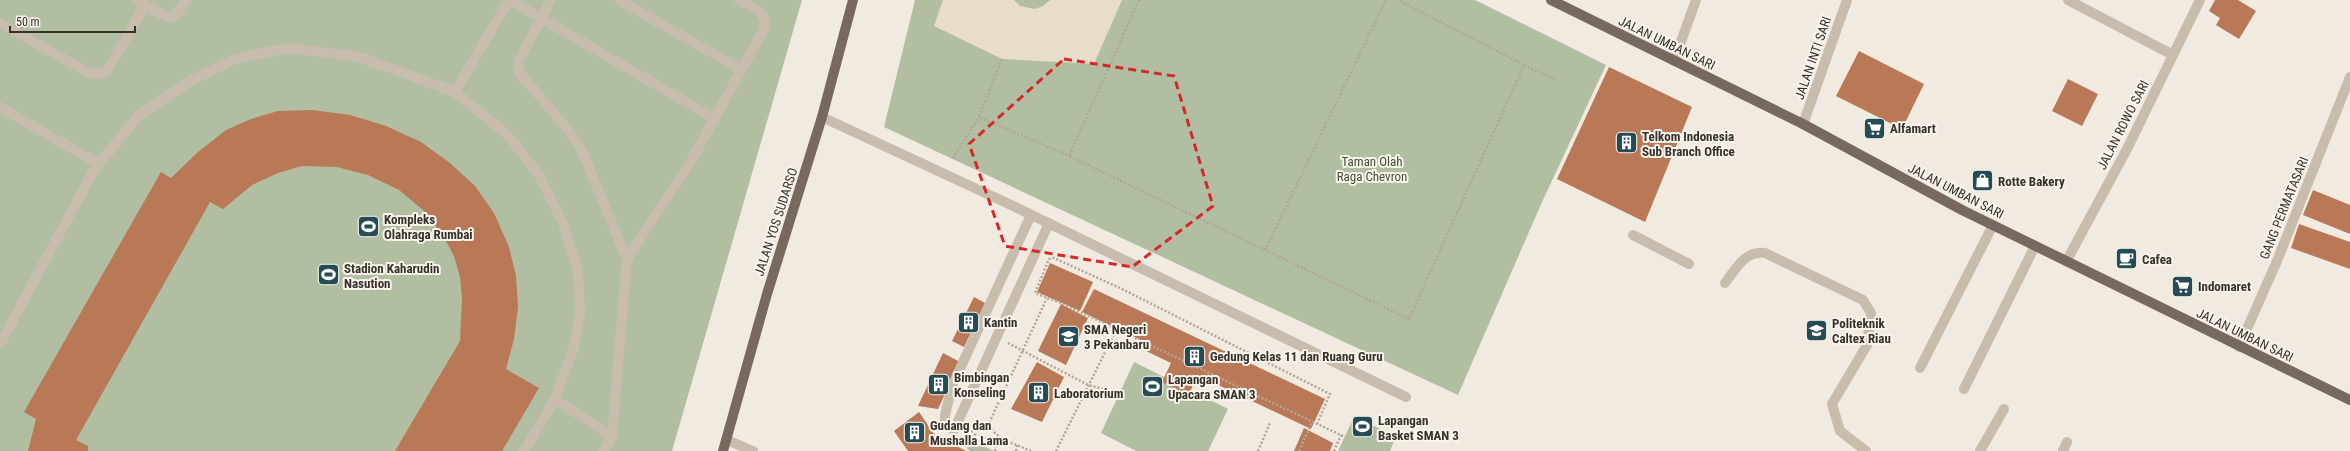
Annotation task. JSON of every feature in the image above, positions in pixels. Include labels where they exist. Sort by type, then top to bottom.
[{"type":"main road","name":"JALAN YOS SUDARSO","points":[[723,451],[767,294],[822,117],[853,0]]},
{"type":"main road","name":"JALAN UMBAN SARI","points":[[1552,0],[1804,124],[1962,210],[2035,246],[2068,260],[2350,400]]},
{"type":"street","points":[[0,23],[88,73],[98,74],[107,71],[141,2],[167,17],[175,17],[186,0]]},
{"type":"street","points":[[456,92],[509,0],[715,119]]},
{"type":"street","points":[[551,0],[520,60],[518,71],[570,132],[581,149],[627,259],[612,436],[604,451]]},
{"type":"street","points":[[620,0],[742,70]]},
{"type":"street","points":[[627,259],[691,161],[764,29],[766,21],[762,13],[739,0]]},
{"type":"street","points":[[1674,60],[1696,0]]},
{"type":"street","name":"JALAN INTI SARI","points":[[1804,124],[1847,0]]},
{"type":"street","points":[[2068,0],[2173,55]]},
{"type":"street","name":"JALAN ROWO SARI","points":[[2068,260],[2200,0]]},
{"type":"street","points":[[0,344],[99,164],[138,116],[190,81],[238,58],[289,48],[360,58],[456,92],[507,134],[539,175],[563,223],[578,272],[580,314],[574,347],[555,399],[524,451]]},
{"type":"street","name":"GANG PERMATASARI","points":[[2239,346],[2277,261],[2350,77]]},
{"type":"street","points":[[0,107],[99,164]]},
{"type":"street","points":[[822,117],[1031,215],[1406,397]]},
{"type":"street","points":[[1031,215],[952,386],[945,415],[945,424],[954,430],[1049,224]]},
{"type":"street","points":[[1920,368],[1993,225]]},
{"type":"street","points":[[1633,235],[1688,264]]},
{"type":"street","points":[[1964,388],[2035,246]]},
{"type":"street","points":[[1725,283],[1744,258],[1756,252],[1765,254],[1863,300],[1871,313],[1867,345],[1832,404],[1840,432],[1866,451]]},
{"type":"street","points":[[555,399],[612,436]]},
{"type":"street","points":[[1980,451],[2004,409]]},
{"type":"street","points":[[727,440],[753,451]]},
{"type":"path","points":[[1069,156],[1139,0]]},
{"type":"path","points":[[1265,250],[1386,0]]},
{"type":"path","points":[[1398,0],[1556,80]]},
{"type":"path","points":[[953,158],[979,117],[1002,59]]},
{"type":"path","points":[[979,117],[1069,156],[1409,319],[1524,64]]},
{"type":"path","points":[[1317,424],[1330,394],[1120,288],[1054,258],[1049,259],[1035,293],[1116,330],[1312,422],[1345,437]]},
{"type":"path","points":[[990,428],[993,413],[1047,298]]},
{"type":"path","points":[[1056,451],[1116,330]]},
{"type":"path","points":[[998,337],[1088,385],[1118,393]]},
{"type":"path","points":[[1299,451],[1312,422]]},
{"type":"path","points":[[1258,451],[1270,423]]},
{"type":"path","points":[[954,430],[976,431],[990,428]]},
{"type":"path","points":[[990,428],[998,436],[1031,451]]},
{"type":"path","points":[[971,451],[976,431]]},
{"type":"path","points":[[1334,451],[1341,435]]},
{"type":"path","points":[[995,451],[998,436]]},
{"type":"path","points":[[1016,451],[1017,445]]},
{"type":"highlighted area","points":[[1064,59],[1174,76],[1213,206],[1132,267],[1005,246],[969,144]]},
{"type":"green space","name":"Kompleks Olahraga Rumbai","points":[[0,0],[802,0],[672,451],[0,451]]},
{"type":"green space","name":"Taman Olah Raga Chevron","points":[[915,0],[1475,0],[1606,65],[1542,202],[1458,395],[884,127]]},
{"type":"green space","name":"Lapangan Upacara SMAN 3","points":[[1134,362],[1228,409],[1208,451],[1136,451],[1101,433]]},
{"type":"green space","name":"Lapangan Basket SMAN 3","points":[[1354,417],[1396,436],[1390,451],[1338,451]]},
{"type":"green space","points":[[970,440],[994,451],[971,451],[967,449]]},
{"type":"shaded area","points":[[943,0],[1014,0],[1020,6],[1035,9],[1043,6],[1050,0],[1122,0],[1094,64],[1002,59],[934,26]]},
{"type":"building","points":[[2215,0],[2238,0],[2256,11],[2239,39],[2216,25],[2220,18],[2209,11]]},
{"type":"building","points":[[1859,51],[1924,84],[1902,129],[1836,96]]},
{"type":"building","name":"Telkom Indonesia Sub Branch Office","points":[[1609,67],[1692,107],[1645,222],[1557,179]]},
{"type":"building","points":[[2068,79],[2098,94],[2082,126],[2052,111]]},
{"type":"building","points":[[312,110],[350,115],[386,126],[421,142],[450,163],[475,186],[494,213],[509,247],[516,276],[518,307],[514,339],[506,369],[539,388],[502,451],[395,451],[460,341],[462,298],[460,277],[454,256],[442,234],[423,210],[399,190],[368,175],[337,167],[302,166],[278,173],[252,185],[223,209],[210,202],[76,440],[88,446],[88,451],[28,451],[36,419],[24,412],[161,172],[171,178],[198,152],[226,130],[251,119],[278,111]]},
{"type":"building","points":[[2313,190],[2350,205],[2350,234],[2303,215]]},
{"type":"building","points":[[2299,224],[2350,242],[2350,269],[2291,248]]},
{"type":"building","points":[[1050,263],[1093,282],[1080,311],[1037,292]]},
{"type":"building","name":"Gedung Kelas 11 dan Ruang Guru","points":[[1094,289],[1325,399],[1311,429],[1197,375],[1189,395],[1162,382],[1171,363],[1142,349],[1145,342],[1082,312]]},
{"type":"building","name":"Kantin","points":[[974,297],[985,303],[964,347],[952,341]]},
{"type":"building","points":[[1061,304],[1088,318],[1066,365],[1038,351]]},
{"type":"building","name":"Bimbingan Konseling","points":[[943,353],[960,362],[938,409],[918,406]]},
{"type":"building","name":"Laboratorium","points":[[1037,362],[1064,377],[1042,422],[1011,409]]},
{"type":"building","name":"Gudang dan Mushalla Lama","points":[[919,412],[934,434],[966,451],[908,451],[894,431]]},
{"type":"building","points":[[1304,428],[1333,443],[1330,451],[1294,451]]},
{"type":"place","name":"Alfamart","points":[[1874,128]]},
{"type":"place","name":"Telkom Indonesia Sub Branch Office","points":[[1626,143]]},
{"type":"place","name":"Rotte Bakery","points":[[1982,181]]},
{"type":"place","name":"Kompleks Olahraga Rumbai","points":[[368,226]]},
{"type":"place","name":"Cafea","points":[[2127,259]]},
{"type":"place","name":"Stadion Kaharudin Nasution","points":[[328,275]]},
{"type":"place","name":"Indomaret","points":[[2183,286]]},
{"type":"place","name":"Kantin","points":[[969,322]]},
{"type":"place","name":"Politeknik Caltex Riau","points":[[1817,330]]},
{"type":"place","name":"SMA Negeri 3 Pekanbaru","points":[[1069,336]]},
{"type":"place","name":"Gedung Kelas 11 dan Ruang Guru","points":[[1195,356]]},
{"type":"place","name":"Bimbingan Konseling","points":[[939,384]]},
{"type":"place","name":"Lapangan Upacara SMAN 3","points":[[1152,386]]},
{"type":"place","name":"Laboratorium","points":[[1038,393]]},
{"type":"place","name":"Lapangan Basket SMAN 3","points":[[1362,427]]},
{"type":"place","name":"Gudang dan Mushalla Lama","points":[[914,432]]}]
